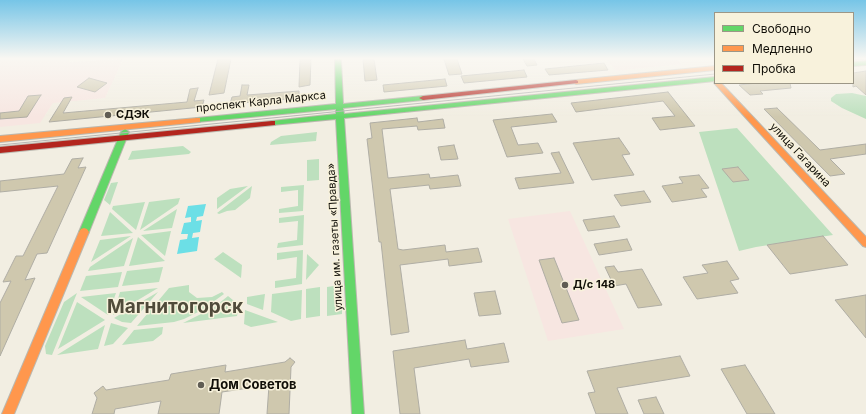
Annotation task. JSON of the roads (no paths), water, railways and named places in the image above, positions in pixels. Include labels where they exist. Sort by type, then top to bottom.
[{"type":"main road","name":"улица им. газеты «Правда»","points":[[339,78],[358,414]]},
{"type":"main road","name":"проспект Карла Маркса","points":[[0,150],[340,111],[596,78]]},
{"type":"main road","name":"проспект Карла Маркса","points":[[0,139],[127,127],[714,81]]},
{"type":"main road","name":"улица Гагарина","points":[[718,84],[866,243]]},
{"type":"main road","points":[[8,414],[127,127]]},
{"type":"water","points":[[206,204],[203,216],[197,217],[196,221],[202,220],[200,232],[193,233],[192,238],[199,237],[197,251],[177,254],[180,240],[187,239],[188,234],[181,234],[184,223],[191,222],[191,217],[185,218],[188,206]]},
{"type":"tram line","points":[[0,145],[671,78]]},
{"type":"place","name":"СДЭК","points":[[108,115]]},
{"type":"place","name":"Д/с 148","points":[[565,285]]},
{"type":"place","name":"Дом Советов","points":[[201,385]]},
{"type":"district","name":"Магнитогорск","points":[[175,307]]}]
